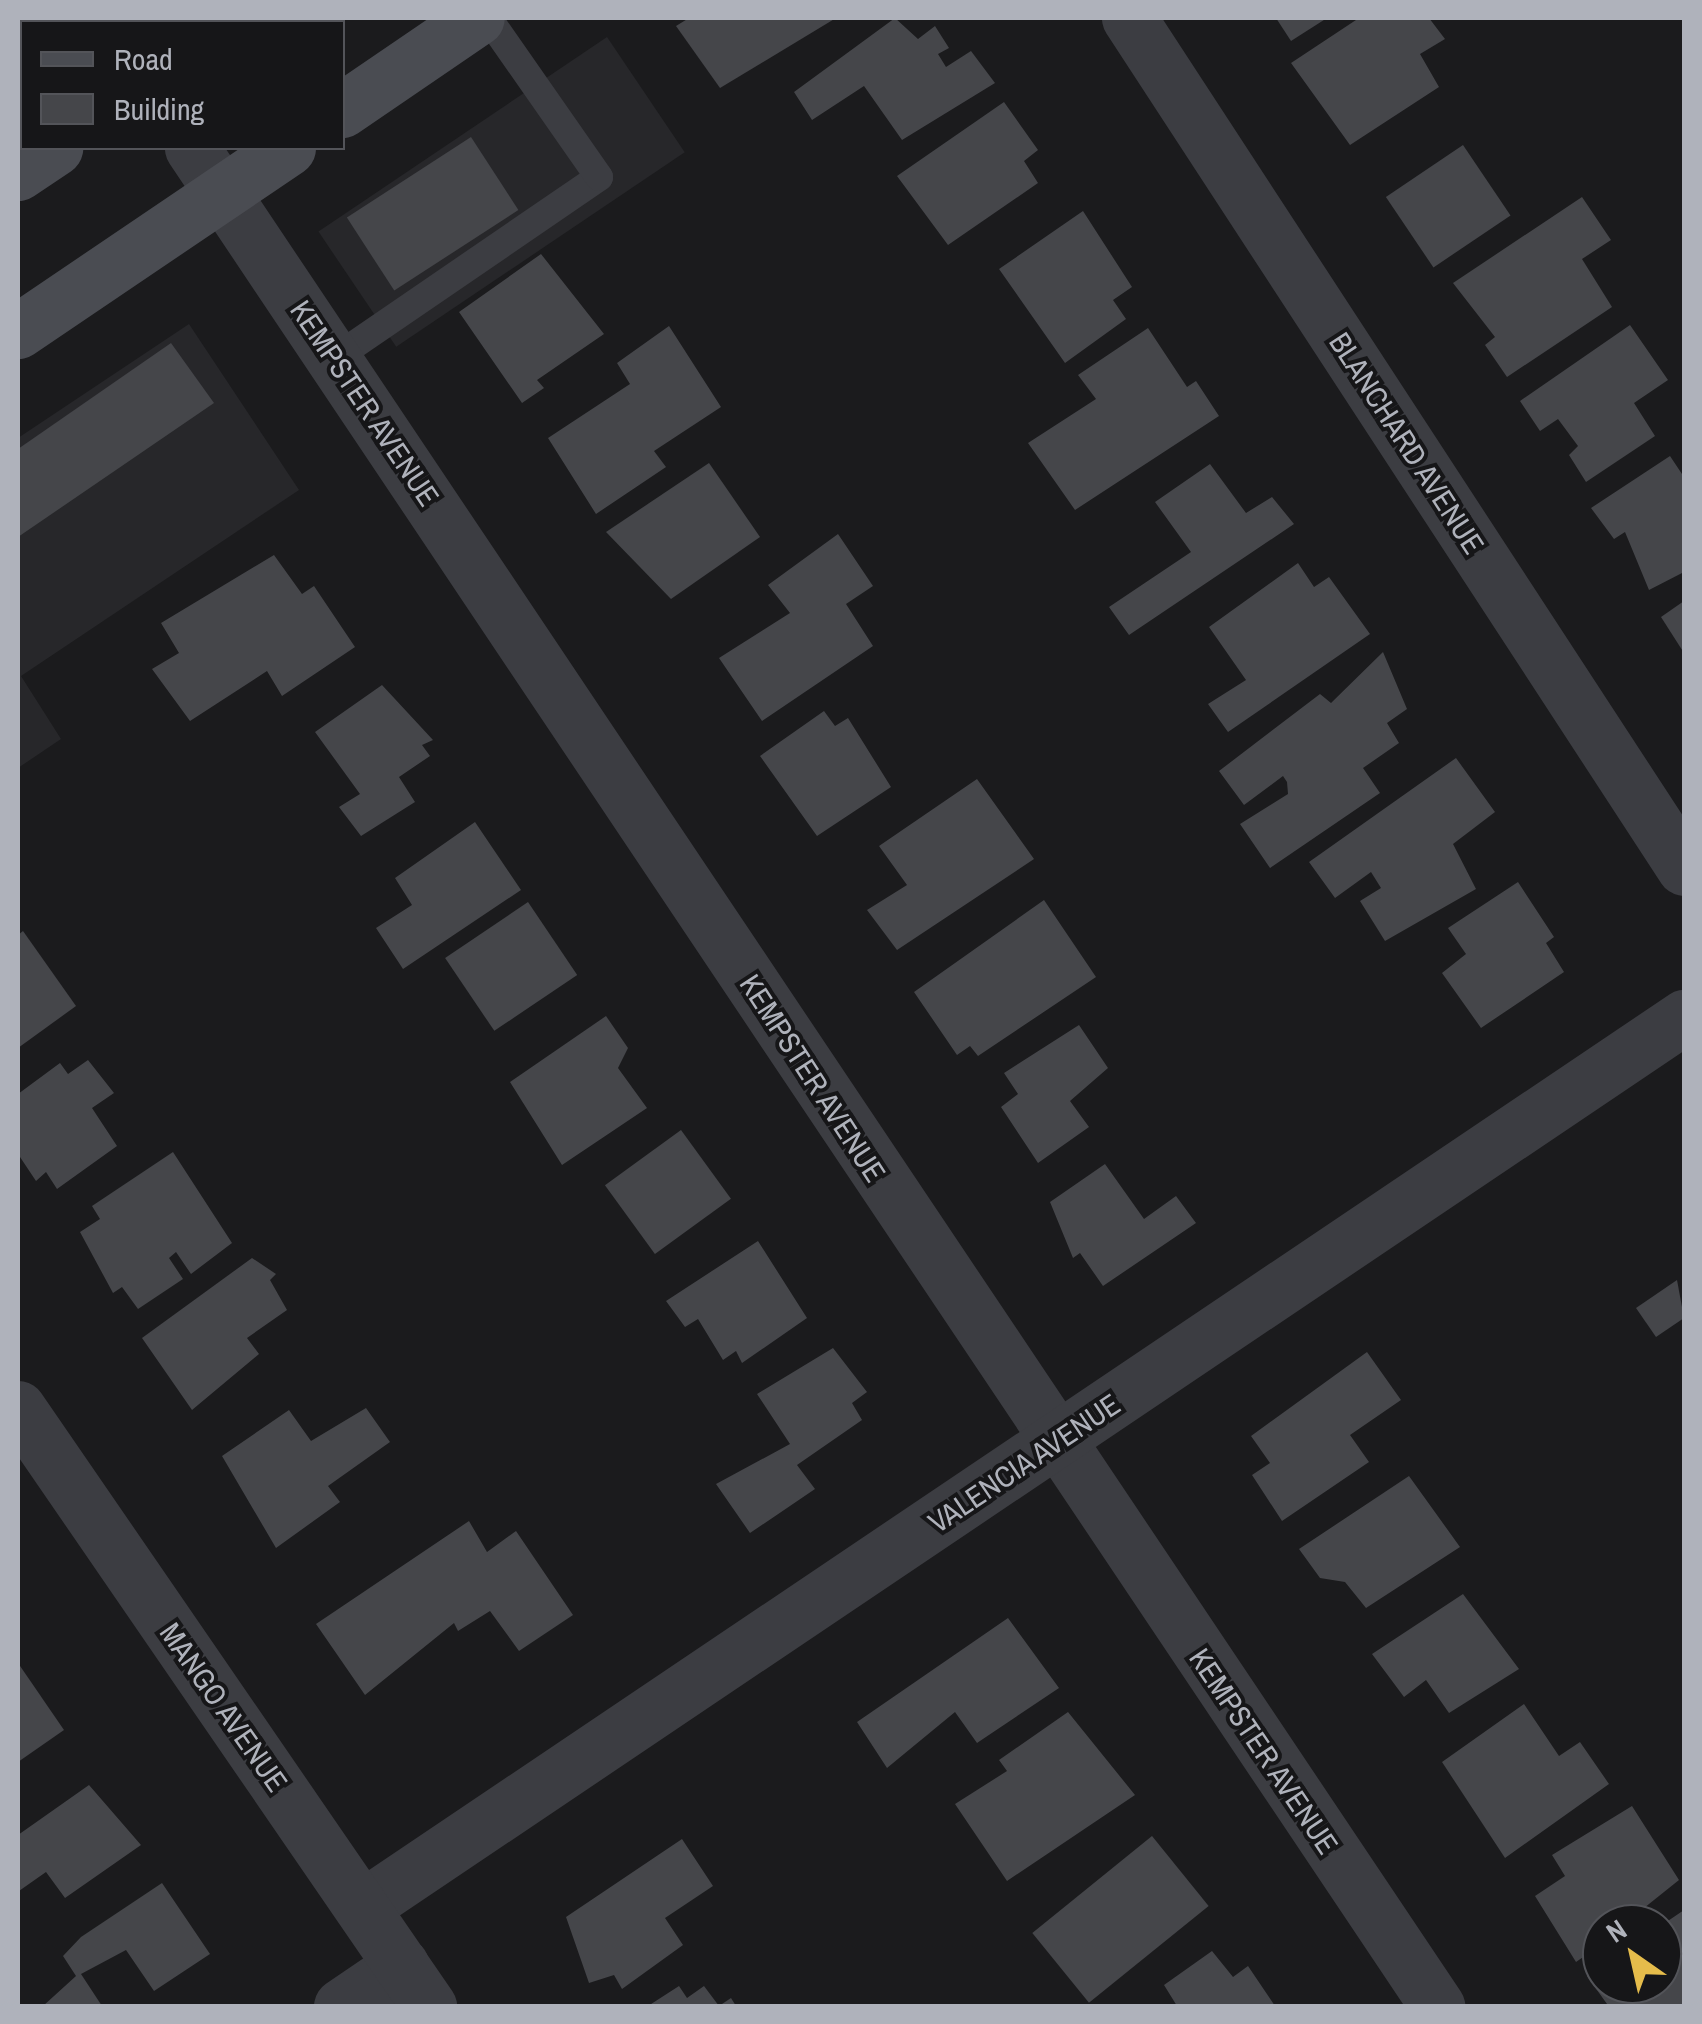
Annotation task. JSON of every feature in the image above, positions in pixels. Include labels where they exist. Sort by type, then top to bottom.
[{"type":"main road","points":[[345,108],[477,18]]},
{"type":"main road","points":[[18,173],[52,150]]},
{"type":"main road","points":[[18,331],[285,150]]},
{"type":"street","name":"BLANCHARD AVENUE","points":[[1129,18],[1684,868]]},
{"type":"street","name":"KEMPSTER AVENUE","points":[[193,150],[336,358],[1054,1443],[1437,2006]]},
{"type":"street","name":"VALENCIA AVENUE","points":[[362,1907],[1684,1016]]},
{"type":"street","name":"MANGO AVENUE","points":[[18,1408],[415,1986]]},
{"type":"street","points":[[341,2006],[415,1986]]},
{"type":"lane","points":[[336,358],[599,177],[488,18]]},
{"type":"shaded area","points":[[607,37],[685,152],[396,347],[318,232]]},
{"type":"shaded area","points":[[189,324],[299,490],[21,676],[61,739],[18,768],[18,438]]},
{"type":"building","points":[[689,18],[836,18],[720,88],[676,26]]},
{"type":"building","points":[[895,18],[918,39],[935,26],[949,48],[938,54],[946,67],[971,51],[995,83],[902,140],[864,86],[812,120],[794,92]]},
{"type":"building","points":[[1276,18],[1327,18],[1291,41]]},
{"type":"building","points":[[1359,18],[1429,18],[1445,39],[1420,54],[1439,87],[1350,145],[1291,63]]},
{"type":"building","points":[[1004,102],[1038,150],[1024,161],[1038,183],[948,245],[897,176]]},
{"type":"building","points":[[471,137],[518,210],[394,291],[347,218]]},
{"type":"building","points":[[1463,145],[1511,215],[1433,267],[1386,197]]},
{"type":"building","points":[[1582,197],[1611,240],[1582,259],[1612,307],[1507,377],[1485,345],[1495,337],[1453,283]]},
{"type":"building","points":[[1083,211],[1132,287],[1113,300],[1126,319],[1065,363],[999,269]]},
{"type":"building","points":[[541,254],[604,334],[537,380],[544,388],[522,403],[459,312]]},
{"type":"building","points":[[1630,325],[1668,380],[1634,403],[1655,436],[1586,482],[1569,455],[1578,446],[1558,419],[1540,431],[1520,401]]},
{"type":"building","points":[[669,326],[721,407],[654,451],[666,467],[596,514],[548,438],[630,384],[617,363]]},
{"type":"building","points":[[1148,328],[1187,387],[1196,381],[1219,416],[1075,510],[1028,443],[1096,399],[1078,375]]},
{"type":"building","points":[[171,343],[214,403],[18,537],[18,449]]},
{"type":"building","points":[[1670,456],[1684,477],[1684,572],[1649,590],[1625,532],[1614,539],[1591,508]]},
{"type":"building","points":[[709,463],[760,537],[671,599],[606,532]]},
{"type":"building","points":[[1210,464],[1246,513],[1272,497],[1294,524],[1129,635],[1109,607],[1191,552],[1155,502]]},
{"type":"building","points":[[838,534],[873,586],[846,604],[873,646],[762,721],[719,658],[790,613],[768,585]]},
{"type":"building","points":[[274,555],[302,594],[314,586],[355,647],[282,696],[267,671],[190,721],[152,669],[179,653],[161,623]]},
{"type":"building","points":[[1298,563],[1314,587],[1329,577],[1370,634],[1228,732],[1208,704],[1246,680],[1209,627]]},
{"type":"building","points":[[1684,601],[1684,653],[1661,617]]},
{"type":"building","points":[[1383,652],[1407,709],[1387,723],[1399,743],[1363,768],[1380,793],[1270,868],[1240,824],[1288,794],[1287,782],[1283,776],[1244,805],[1219,771],[1320,694],[1331,703]]},
{"type":"building","points":[[382,685],[433,740],[422,745],[430,756],[399,777],[415,802],[361,836],[339,807],[360,794],[315,732]]},
{"type":"building","points":[[824,711],[835,726],[848,718],[891,787],[817,836],[760,756]]},
{"type":"building","points":[[1456,758],[1495,812],[1453,844],[1476,889],[1385,941],[1360,901],[1381,888],[1371,872],[1335,898],[1309,862]]},
{"type":"building","points":[[977,779],[1034,859],[897,950],[867,910],[907,885],[879,846]]},
{"type":"building","points":[[475,822],[521,890],[403,969],[376,928],[412,905],[395,878]]},
{"type":"building","points":[[1518,882],[1554,937],[1546,943],[1564,972],[1481,1028],[1442,973],[1466,954],[1448,928]]},
{"type":"building","points":[[1044,900],[1096,977],[978,1056],[970,1046],[957,1055],[914,992]]},
{"type":"building","points":[[528,902],[577,975],[494,1031],[445,958]]},
{"type":"building","points":[[23,931],[76,1006],[18,1048],[18,935]]},
{"type":"building","points":[[606,1016],[628,1048],[618,1068],[647,1108],[562,1165],[510,1082]]},
{"type":"building","points":[[1079,1025],[1108,1068],[1070,1101],[1089,1127],[1038,1163],[1001,1107],[1018,1094],[1004,1073]]},
{"type":"building","points":[[88,1060],[114,1093],[92,1108],[117,1146],[57,1189],[46,1172],[36,1181],[18,1154],[18,1094],[60,1063],[68,1074]]},
{"type":"building","points":[[681,1130],[731,1199],[655,1254],[605,1185]]},
{"type":"building","points":[[173,1152],[232,1243],[191,1274],[176,1252],[169,1258],[183,1279],[138,1309],[122,1287],[113,1293],[80,1232],[100,1219],[92,1206]]},
{"type":"building","points":[[1105,1164],[1144,1219],[1176,1196],[1196,1223],[1103,1286],[1080,1253],[1073,1258],[1050,1202]]},
{"type":"building","points":[[758,1241],[807,1318],[742,1363],[736,1351],[723,1360],[698,1319],[685,1327],[666,1301]]},
{"type":"building","points":[[252,1258],[276,1274],[270,1280],[287,1310],[247,1338],[259,1354],[192,1410],[142,1338]]},
{"type":"building","points":[[1677,1280],[1684,1318],[1656,1337],[1636,1308]]},
{"type":"building","points":[[833,1348],[867,1392],[852,1403],[862,1420],[797,1465],[815,1489],[750,1533],[716,1484],[790,1444],[757,1394]]},
{"type":"building","points":[[1367,1352],[1401,1400],[1350,1435],[1369,1462],[1282,1521],[1252,1475],[1270,1463],[1251,1436]]},
{"type":"building","points":[[366,1408],[390,1442],[328,1486],[340,1502],[276,1548],[222,1456],[289,1410],[311,1441]]},
{"type":"building","points":[[1409,1476],[1460,1547],[1366,1608],[1345,1582],[1320,1578],[1299,1549]]},
{"type":"building","points":[[469,1521],[487,1552],[516,1531],[573,1615],[519,1651],[490,1611],[458,1631],[454,1623],[365,1695],[316,1624]]},
{"type":"building","points":[[1463,1594],[1519,1669],[1449,1713],[1426,1680],[1404,1697],[1372,1654]]},
{"type":"building","points":[[1008,1618],[1059,1688],[977,1743],[955,1712],[887,1768],[857,1722]]},
{"type":"building","points":[[18,1663],[64,1730],[18,1762]]},
{"type":"building","points":[[1524,1704],[1559,1756],[1580,1742],[1609,1784],[1505,1858],[1442,1762]]},
{"type":"building","points":[[1068,1712],[1135,1795],[1007,1881],[955,1804],[1007,1771],[999,1760]]},
{"type":"building","points":[[89,1785],[141,1845],[65,1898],[46,1872],[19,1891],[18,1835]]},
{"type":"building","points":[[1632,1806],[1679,1880],[1649,1904],[1582,1904],[1582,1958],[1576,1962],[1535,1896],[1565,1876],[1552,1855]]},
{"type":"building","points":[[1152,1836],[1209,1906],[1089,2003],[1032,1933]]},
{"type":"building","points":[[682,1839],[713,1886],[665,1918],[683,1945],[622,1989],[614,1975],[589,1983],[566,1917]]},
{"type":"building","points":[[162,1883],[210,1954],[154,1991],[126,1950],[81,1974],[102,2006],[43,2006],[76,1976],[63,1956],[81,1937]]},
{"type":"building","points":[[1682,1911],[1684,2006],[1607,2004],[1682,2004]]},
{"type":"building","points":[[1212,1951],[1233,1977],[1248,1966],[1275,2006],[1177,2006],[1164,1985]]},
{"type":"building","points":[[679,1986],[687,1998],[704,1986],[719,2006],[648,2006]]},
{"type":"building","points":[[731,1998],[736,2006],[719,2006]]}]
